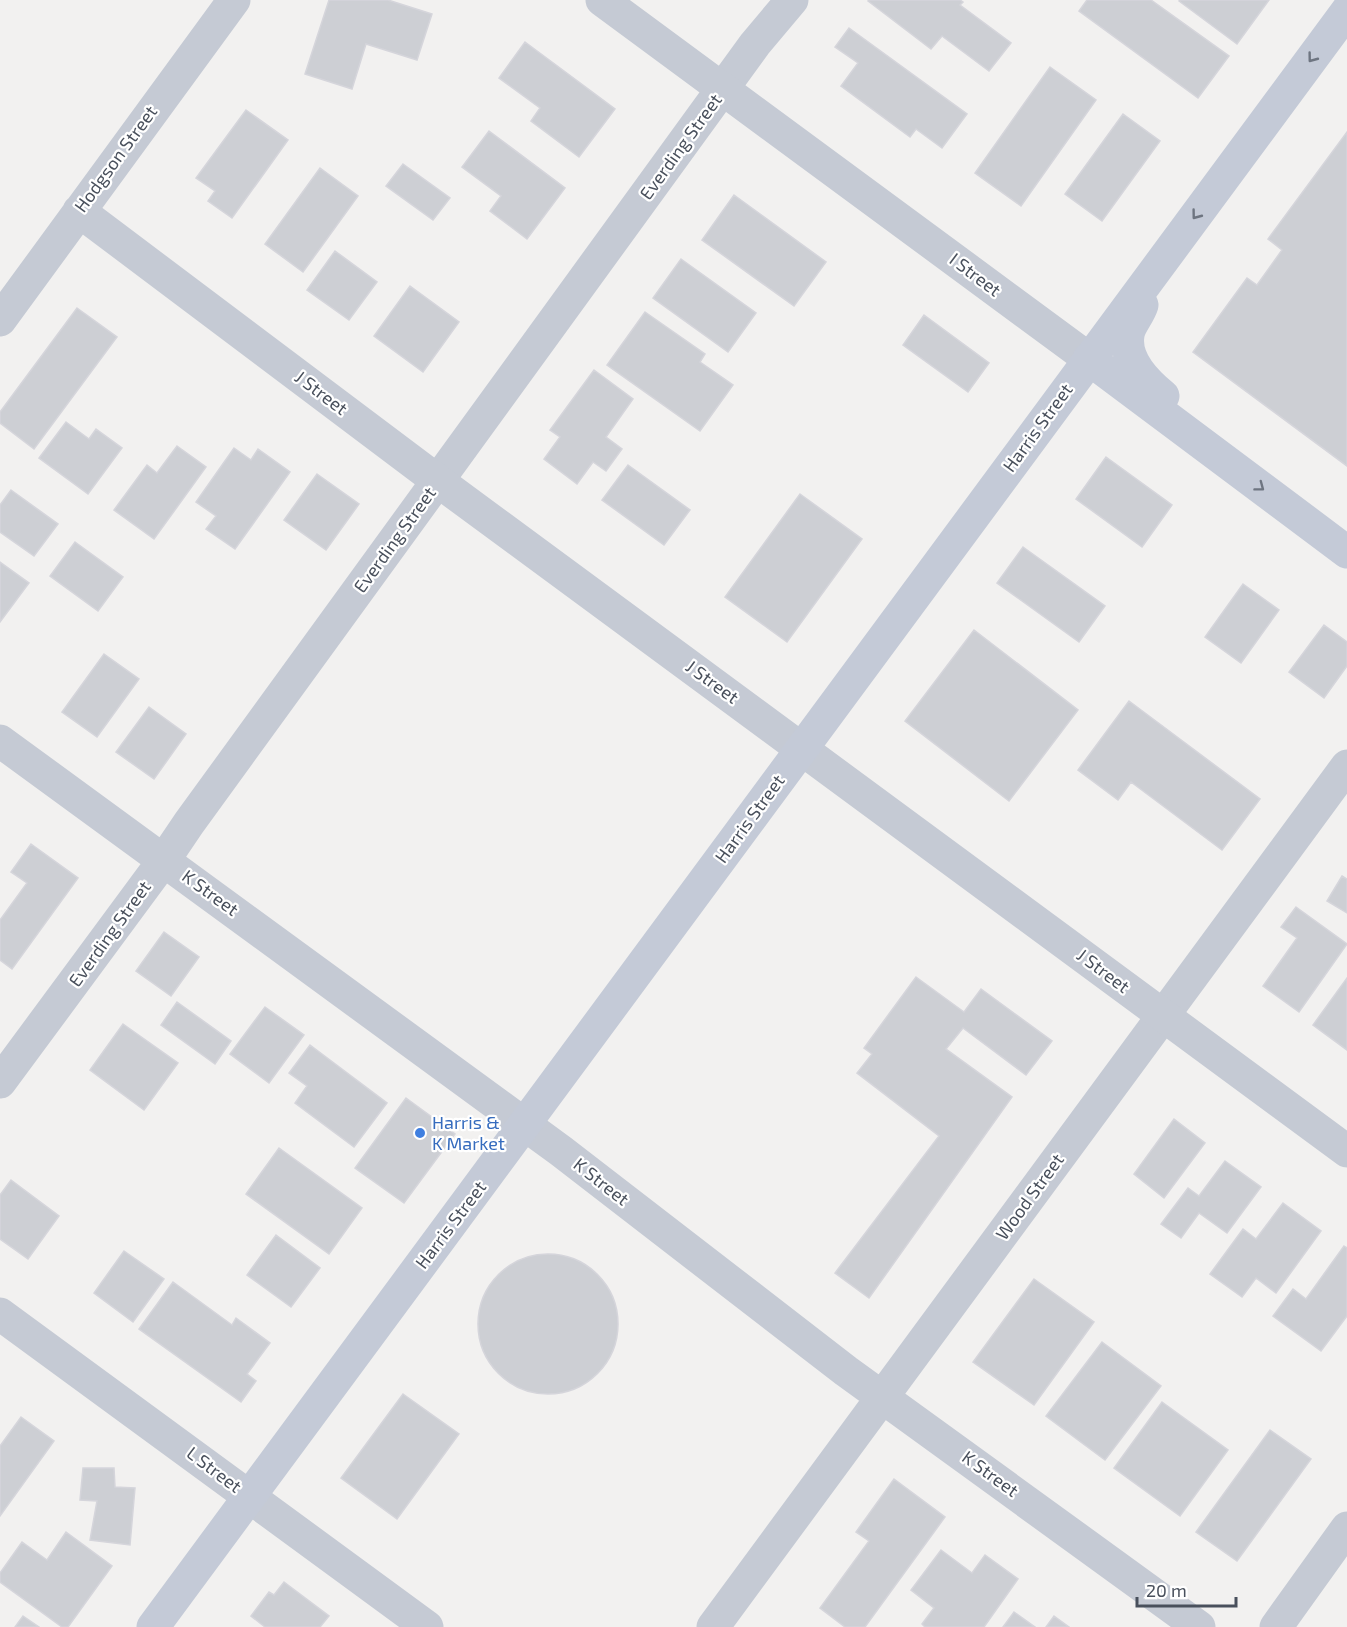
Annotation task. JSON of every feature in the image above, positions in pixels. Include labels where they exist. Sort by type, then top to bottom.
[{"type":"main road","name":"Harris Street","points":[[153,1627],[1347,11]]},
{"type":"main road","points":[[1151,274],[1139,315],[1128,333],[1131,357],[1135,367],[1156,390],[1197,423],[1213,452]]},
{"type":"main road","name":"I Street","points":[[1089,359],[1347,552]]},
{"type":"street","name":"Hodgson Street","points":[[0,320],[234,0]]},
{"type":"street","name":"I Street","points":[[602,0],[1089,359]]},
{"type":"street","name":"Everding Street","points":[[0,1082],[164,860],[755,44],[792,0]]},
{"type":"street","name":"J Street","points":[[78,211],[438,481],[1347,1150]]},
{"type":"street","name":"K Street","points":[[0,741],[525,1125],[884,1398],[1199,1627]]},
{"type":"street","name":"Wood Street","points":[[713,1627],[884,1398],[1347,766]]},
{"type":"street","name":"L Street","points":[[0,1314],[427,1627]]},
{"type":"street","points":[[1276,1627],[1347,1528]]},
{"type":"building","points":[[329,0],[388,0],[432,14],[417,60],[366,44],[352,89],[305,74]]},
{"type":"building","points":[[869,0],[960,0],[963,2],[960,5],[1011,43],[989,71],[942,36],[931,49]]},
{"type":"building","points":[[1087,0],[1151,0],[1229,56],[1198,98],[1079,11]]},
{"type":"building","points":[[1180,0],[1269,0],[1237,44]]},
{"type":"building","points":[[849,28],[967,114],[942,148],[916,129],[910,137],[841,86],[858,63],[835,47]]},
{"type":"building","points":[[525,42],[615,109],[579,157],[531,121],[540,108],[499,78]]},
{"type":"building","points":[[1050,67],[1096,100],[1021,206],[975,173]]},
{"type":"building","points":[[246,110],[288,140],[232,218],[208,201],[215,191],[196,178]]},
{"type":"building","points":[[1123,114],[1160,141],[1102,221],[1065,194]]},
{"type":"building","points":[[489,131],[565,188],[527,239],[490,211],[501,196],[462,167]]},
{"type":"building","points":[[1347,132],[1347,466],[1193,352],[1247,278],[1257,285],[1282,250],[1268,239]]},
{"type":"building","points":[[403,164],[450,198],[433,220],[386,186]]},
{"type":"building","points":[[320,168],[358,196],[303,272],[265,244]]},
{"type":"building","points":[[734,195],[826,262],[794,306],[702,240]]},
{"type":"building","points":[[335,251],[377,282],[349,320],[307,290]]},
{"type":"building","points":[[681,259],[756,313],[728,352],[653,298]]},
{"type":"building","points":[[410,286],[459,322],[423,372],[374,336]]},
{"type":"building","points":[[77,308],[117,337],[34,449],[0,423],[0,412]]},
{"type":"building","points":[[645,312],[705,354],[700,362],[733,385],[700,431],[607,365]]},
{"type":"building","points":[[924,315],[989,363],[968,392],[903,345]]},
{"type":"building","points":[[594,370],[633,399],[606,437],[622,449],[606,471],[593,462],[577,484],[544,459],[560,437],[550,430]]},
{"type":"building","points":[[66,422],[89,439],[96,429],[122,448],[88,494],[39,458]]},
{"type":"building","points":[[177,446],[206,467],[154,539],[114,510],[147,465],[157,473]]},
{"type":"building","points":[[234,448],[251,460],[258,449],[290,472],[235,549],[206,529],[216,516],[196,502]]},
{"type":"building","points":[[1106,457],[1172,505],[1142,547],[1076,499]]},
{"type":"building","points":[[628,465],[690,510],[664,545],[602,500]]},
{"type":"building","points":[[317,474],[359,504],[326,550],[284,520]]},
{"type":"building","points":[[11,490],[58,524],[34,556],[0,532],[0,505]]},
{"type":"building","points":[[800,494],[862,539],[787,642],[725,597]]},
{"type":"building","points":[[75,542],[123,577],[98,611],[50,576]]},
{"type":"building","points":[[1023,547],[1105,606],[1079,642],[997,583]]},
{"type":"building","points":[[0,562],[29,583],[0,622]]},
{"type":"building","points":[[1243,584],[1279,610],[1241,663],[1205,637]]},
{"type":"building","points":[[1324,625],[1347,642],[1347,666],[1324,698],[1289,672]]},
{"type":"building","points":[[974,630],[1078,710],[1009,801],[905,721]]},
{"type":"building","points":[[104,654],[139,679],[97,737],[62,712]]},
{"type":"building","points":[[1129,701],[1260,799],[1222,850],[1131,782],[1118,800],[1078,770]]},
{"type":"building","points":[[149,707],[186,734],[154,779],[116,752]]},
{"type":"building","points":[[31,844],[78,878],[12,969],[0,960],[0,920],[27,883],[11,872]]},
{"type":"building","points":[[1342,876],[1347,879],[1347,913],[1327,901]]},
{"type":"building","points":[[1296,907],[1347,944],[1299,1012],[1263,986],[1297,938],[1281,927]]},
{"type":"building","points":[[164,932],[199,957],[171,996],[136,971]]},
{"type":"building","points":[[916,977],[964,1012],[981,989],[1052,1041],[1026,1075],[963,1028],[946,1049],[1012,1097],[869,1298],[835,1273],[939,1136],[857,1073],[872,1054],[864,1048]]},
{"type":"building","points":[[1347,978],[1347,1050],[1313,1025]]},
{"type":"building","points":[[177,1002],[231,1041],[215,1064],[161,1025]]},
{"type":"building","points":[[265,1007],[304,1035],[269,1083],[230,1054]]},
{"type":"building","points":[[123,1024],[178,1063],[144,1110],[90,1070]]},
{"type":"building","points":[[310,1045],[387,1103],[354,1147],[295,1103],[307,1086],[289,1073]]},
{"type":"building","points":[[406,1098],[455,1134],[404,1203],[355,1168]]},
{"type":"building","points":[[1174,1119],[1205,1143],[1164,1198],[1134,1174]]},
{"type":"building","points":[[279,1148],[362,1208],[329,1254],[246,1194]]},
{"type":"building","points":[[1225,1161],[1261,1187],[1227,1233],[1199,1213],[1181,1238],[1161,1224],[1188,1188],[1199,1196]]},
{"type":"building","points":[[11,1180],[59,1216],[28,1259],[0,1239],[0,1195]]},
{"type":"building","points":[[1283,1203],[1321,1231],[1276,1293],[1256,1278],[1242,1297],[1210,1274],[1243,1229],[1256,1239]]},
{"type":"building","points":[[276,1235],[320,1268],[291,1307],[247,1275]]},
{"type":"building","points":[[1344,1246],[1347,1248],[1347,1316],[1321,1351],[1273,1316],[1293,1289],[1306,1299]]},
{"type":"building","points":[[124,1251],[164,1279],[133,1322],[94,1293]]},
{"type":"building","points":[[548,1254],[575,1259],[597,1275],[613,1297],[618,1324],[613,1351],[597,1373],[575,1389],[548,1394],[521,1389],[499,1373],[483,1351],[478,1324],[483,1297],[499,1275],[521,1259]]},
{"type":"building","points":[[1034,1279],[1094,1322],[1034,1405],[973,1362]]},
{"type":"building","points":[[173,1282],[232,1325],[236,1318],[270,1343],[247,1374],[256,1381],[241,1402],[139,1329]]},
{"type":"building","points":[[1102,1342],[1161,1386],[1105,1460],[1046,1416]]},
{"type":"building","points":[[403,1394],[459,1434],[397,1519],[341,1478]]},
{"type":"building","points":[[1162,1402],[1228,1450],[1180,1516],[1114,1468]]},
{"type":"building","points":[[21,1417],[54,1441],[0,1516],[0,1446]]},
{"type":"building","points":[[1270,1430],[1311,1459],[1237,1561],[1196,1532]]},
{"type":"building","points":[[83,1468],[114,1468],[115,1487],[135,1488],[130,1545],[90,1540],[97,1501],[80,1500]]},
{"type":"building","points":[[894,1479],[945,1517],[865,1627],[845,1627],[820,1608],[869,1541],[856,1532]]},
{"type":"building","points":[[66,1532],[112,1566],[68,1627],[62,1627],[0,1582],[0,1573],[22,1542],[47,1560]]},
{"type":"building","points":[[941,1550],[972,1573],[985,1555],[1018,1579],[984,1627],[925,1627],[922,1624],[934,1608],[911,1590]]},
{"type":"building","points":[[284,1582],[329,1616],[320,1627],[265,1627],[251,1616],[269,1592],[274,1595]]},
{"type":"building","points":[[1014,1612],[1035,1627],[1003,1627]]},
{"type":"building","points":[[23,1616],[39,1627],[15,1627]]},
{"type":"building","points":[[1054,1616],[1069,1627],[1046,1627]]},
{"type":"place","name":"Harris & K Market","points":[[420,1133]]}]
